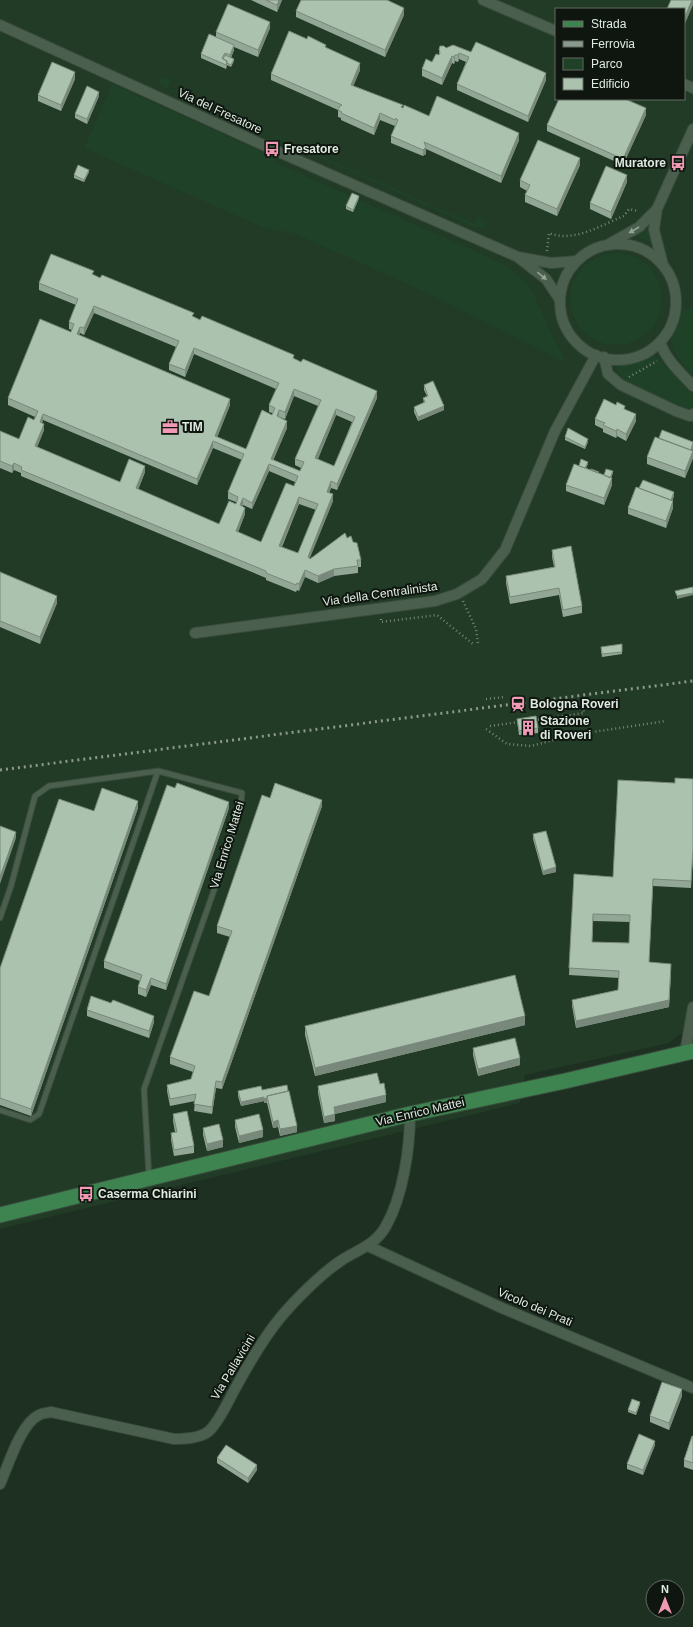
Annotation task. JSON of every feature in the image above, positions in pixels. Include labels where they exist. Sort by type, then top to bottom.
[{"type":"main road","name":"Via Enrico Mattei","points":[[0,1215],[410,1114],[565,1081],[689,1052]]},
{"type":"street","points":[[483,0],[555,31]]},
{"type":"street","name":"Via del Fresatore","points":[[0,24],[272,149],[518,257],[551,263],[577,261]]},
{"type":"street","points":[[657,209],[639,227],[607,245],[591,251],[577,261],[568,273],[562,286],[560,300],[561,314],[566,327],[574,339],[584,348],[600,356],[623,359],[637,356],[660,342],[671,324],[676,304],[672,283],[663,265],[654,230],[657,209],[693,129]]},
{"type":"street","points":[[607,245],[622,244],[638,247],[663,265]]},
{"type":"street","name":"Via del Fresatore","points":[[518,257],[546,279],[560,300]]},
{"type":"street","points":[[660,342],[670,362],[693,386]]},
{"type":"street","points":[[600,356],[608,374],[621,385],[676,412],[690,416],[693,414]]},
{"type":"street","name":"Via della Centralinista","points":[[195,633],[435,601],[459,593],[482,579],[505,550],[555,431],[600,356]]},
{"type":"street","points":[[689,1052],[693,1007]]},
{"type":"street","name":"Via Pallavicini","points":[[0,1484],[18,1441],[28,1424],[39,1415],[51,1412],[174,1440],[192,1438],[208,1432],[220,1416],[260,1346],[280,1318],[320,1278],[340,1262],[368,1246],[386,1226],[396,1202],[404,1174],[410,1114]]},
{"type":"street","name":"Vicolo dei Prati","points":[[368,1246],[502,1308],[693,1388]]},
{"type":"lane","name":"Via Enrico Mattei","points":[[0,918],[11,886],[36,796],[49,786],[158,771],[242,793],[241,805],[225,859],[144,1089],[149,1178]]},
{"type":"lane","points":[[0,1110],[30,1120],[39,1114],[158,771]]},
{"type":"path","points":[[546,254],[549,233],[558,237],[574,236],[624,216],[629,209],[638,211]]},
{"type":"path","points":[[625,379],[657,361]]},
{"type":"path","points":[[459,593],[476,629],[478,643]]},
{"type":"path","points":[[379,609],[381,622],[437,615],[473,644]]},
{"type":"path","points":[[486,699],[505,697]]},
{"type":"path","points":[[530,720],[584,713],[583,707]]},
{"type":"path","points":[[490,726],[523,721]]},
{"type":"path","points":[[486,729],[507,744],[531,746],[572,735],[666,721]]},
{"type":"shaded area","points":[[0,0],[693,0],[693,1033],[679,1035],[669,1043],[525,1075],[520,1103],[0,1229]]},
{"type":"green space","points":[[163,77],[171,80],[168,88],[474,224],[478,216],[486,221],[486,227],[481,229],[474,227],[159,85],[160,80]]},
{"type":"green space","points":[[112,84],[276,158],[274,162],[506,265],[530,286],[555,341],[567,363],[427,293],[296,234],[262,227],[84,148]]},
{"type":"green space","points":[[650,221],[651,243],[635,235]]},
{"type":"green space","points":[[616,253],[634,256],[649,266],[659,281],[662,299],[659,317],[649,332],[634,342],[616,345],[598,342],[583,332],[573,317],[570,299],[573,281],[583,266],[598,256]]},
{"type":"green space","points":[[693,308],[693,376],[676,354],[672,343],[672,335],[681,311]]},
{"type":"green space","points":[[654,354],[693,395],[693,409],[688,412],[625,381],[617,371],[616,367]]},
{"type":"building","points":[[266,0],[279,0],[277,5]]},
{"type":"building","points":[[301,0],[387,0],[404,8],[385,50],[296,11]]},
{"type":"building","points":[[671,0],[692,0],[685,17],[685,8],[667,8]]},
{"type":"building","points":[[228,4],[270,22],[258,50],[216,32]]},
{"type":"building","points":[[289,31],[307,39],[308,36],[326,45],[325,47],[360,63],[351,85],[403,105],[401,107],[403,108],[404,105],[429,116],[437,96],[519,133],[501,176],[424,142],[426,147],[423,150],[391,136],[398,120],[396,118],[395,120],[380,113],[374,128],[341,113],[342,112],[338,110],[342,105],[271,74]]},
{"type":"building","points":[[209,34],[234,45],[230,55],[225,53],[222,58],[227,61],[226,65],[201,54]]},
{"type":"building","points":[[476,42],[546,73],[528,116],[457,84],[469,57],[459,53],[454,57],[452,56],[442,78],[422,69],[426,59],[432,62],[436,54],[439,55],[440,46],[444,46],[446,48],[453,45],[471,52]]},
{"type":"building","points":[[225,55],[234,59],[231,65],[223,59]]},
{"type":"building","points":[[52,62],[75,72],[61,105],[38,95]]},
{"type":"building","points":[[87,86],[99,92],[87,119],[75,114]]},
{"type":"building","points":[[559,100],[627,100],[646,108],[623,159],[547,125]]},
{"type":"building","points":[[538,140],[580,158],[557,209],[525,195],[530,185],[520,180]]},
{"type":"building","points":[[78,165],[89,170],[84,180],[74,175]]},
{"type":"building","points":[[606,166],[627,175],[611,212],[590,203]]},
{"type":"building","points":[[352,193],[359,196],[353,210],[346,206]]},
{"type":"building","points":[[51,254],[94,271],[92,274],[100,278],[102,275],[194,313],[192,316],[200,320],[202,316],[294,355],[293,358],[301,362],[303,359],[377,391],[337,484],[331,481],[327,492],[333,494],[308,557],[310,559],[345,533],[347,538],[351,536],[353,542],[357,543],[361,560],[357,560],[358,566],[334,569],[318,576],[305,570],[299,584],[297,583],[296,585],[266,573],[266,571],[21,470],[22,467],[14,463],[12,466],[0,461],[0,431],[19,439],[28,417],[34,420],[38,411],[8,398],[40,319],[71,332],[74,324],[69,322],[78,299],[39,283]],"holes":[[[94,306],[179,341],[169,364],[185,370],[194,348],[279,383],[269,405],[275,408],[272,415],[262,410],[246,449],[215,436],[230,399],[77,334],[80,327],[84,328]],[[294,389],[321,400],[295,459],[304,462],[300,471],[271,459],[287,421],[277,416],[279,410],[285,412]],[[336,409],[355,417],[334,466],[315,458]],[[43,414],[197,479],[213,441],[244,454],[228,492],[238,497],[236,504],[229,501],[219,524],[136,488],[145,466],[129,459],[120,482],[35,446],[44,424],[40,422]],[[269,464],[298,476],[294,486],[286,483],[261,542],[236,531],[245,508],[240,505],[243,498],[252,503]],[[299,497],[318,504],[298,553],[279,546]]]},
{"type":"building","points":[[433,381],[444,406],[418,417],[414,407],[425,402],[423,398],[428,396],[424,385]]},
{"type":"building","points":[[604,399],[616,405],[617,402],[625,406],[624,409],[636,414],[626,434],[617,429],[616,431],[603,425],[605,423],[595,419]]},
{"type":"building","points":[[568,428],[588,439],[585,447],[565,437]]},
{"type":"building","points":[[662,430],[693,442],[691,450],[659,438]]},
{"type":"building","points":[[655,437],[693,451],[685,471],[647,457]]},
{"type":"building","points":[[581,459],[588,462],[585,468],[579,466]]},
{"type":"building","points":[[574,464],[612,478],[604,498],[566,485]]},
{"type":"building","points":[[606,469],[613,471],[610,478],[604,475]]},
{"type":"building","points":[[643,480],[674,492],[671,500],[639,488]]},
{"type":"building","points":[[636,487],[673,501],[666,521],[628,508]]},
{"type":"building","points":[[571,546],[582,606],[563,610],[559,588],[510,597],[506,576],[555,567],[552,550]]},
{"type":"building","points":[[0,572],[57,596],[40,637],[0,621]]},
{"type":"building","points":[[693,587],[693,593],[677,596],[675,591]]},
{"type":"building","points":[[622,644],[622,652],[602,654],[601,647]]},
{"type":"building","name":"Stazione di Roveri","points":[[536,716],[538,728],[519,731],[517,719]]},
{"type":"building","points":[[675,778],[693,779],[693,849],[691,881],[653,879],[649,962],[671,964],[669,1000],[576,1021],[572,1000],[618,990],[619,971],[569,968],[574,874],[613,877],[618,780],[675,783]],"holes":[[[593,914],[630,915],[629,943],[592,942]]]},
{"type":"building","points":[[177,783],[229,802],[166,984],[151,978],[146,990],[138,987],[142,975],[104,961],[167,785],[175,788]]},
{"type":"building","points":[[275,783],[322,800],[222,1082],[216,1081],[212,1107],[194,1104],[196,1094],[170,1099],[167,1085],[191,1079],[195,1066],[170,1057],[194,991],[209,996],[232,931],[217,926],[262,795],[270,798]]},
{"type":"building","points":[[102,788],[138,801],[31,1109],[0,1098],[0,968],[59,799],[94,811]]},
{"type":"building","points":[[0,826],[16,832],[0,877]]},
{"type":"building","points":[[546,831],[556,867],[543,871],[533,834]]},
{"type":"building","points":[[515,975],[525,1016],[315,1068],[305,1026]]},
{"type":"building","points":[[91,996],[111,1003],[113,1000],[154,1016],[149,1031],[87,1010]]},
{"type":"building","points":[[515,1038],[520,1058],[478,1069],[473,1048]]},
{"type":"building","points":[[377,1073],[380,1084],[384,1083],[386,1095],[334,1107],[335,1114],[324,1117],[318,1086]]},
{"type":"building","points":[[287,1085],[288,1091],[267,1096],[267,1098],[264,1099],[264,1097],[241,1102],[238,1091],[261,1086],[262,1090]]},
{"type":"building","points":[[289,1091],[297,1126],[280,1129],[278,1120],[273,1122],[267,1096]]},
{"type":"building","points":[[187,1111],[194,1146],[174,1150],[171,1133],[177,1132],[173,1114]]},
{"type":"building","points":[[259,1114],[263,1130],[239,1136],[235,1120]]},
{"type":"building","points":[[219,1124],[223,1140],[207,1144],[203,1128]]},
{"type":"building","points":[[662,1382],[682,1389],[669,1423],[650,1416]]},
{"type":"building","points":[[632,1399],[640,1402],[636,1413],[628,1410]]},
{"type":"building","points":[[639,1434],[655,1441],[643,1470],[627,1464]]},
{"type":"building","points":[[693,1436],[693,1463],[684,1460]]},
{"type":"building","points":[[226,1445],[257,1465],[248,1478],[217,1458]]},
{"type":"railway","points":[[0,770],[693,681]]},
{"type":"place","name":"Fresatore","points":[[272,149]]},
{"type":"place","name":"Muratore","points":[[678,163]]},
{"type":"place","name":"TIM","points":[[170,427]]},
{"type":"place","name":"Bologna Roveri","points":[[518,704]]},
{"type":"place","name":"Stazione di Roveri","points":[[528,728]]},
{"type":"place","name":"Caserma Chiarini","points":[[86,1194]]}]
